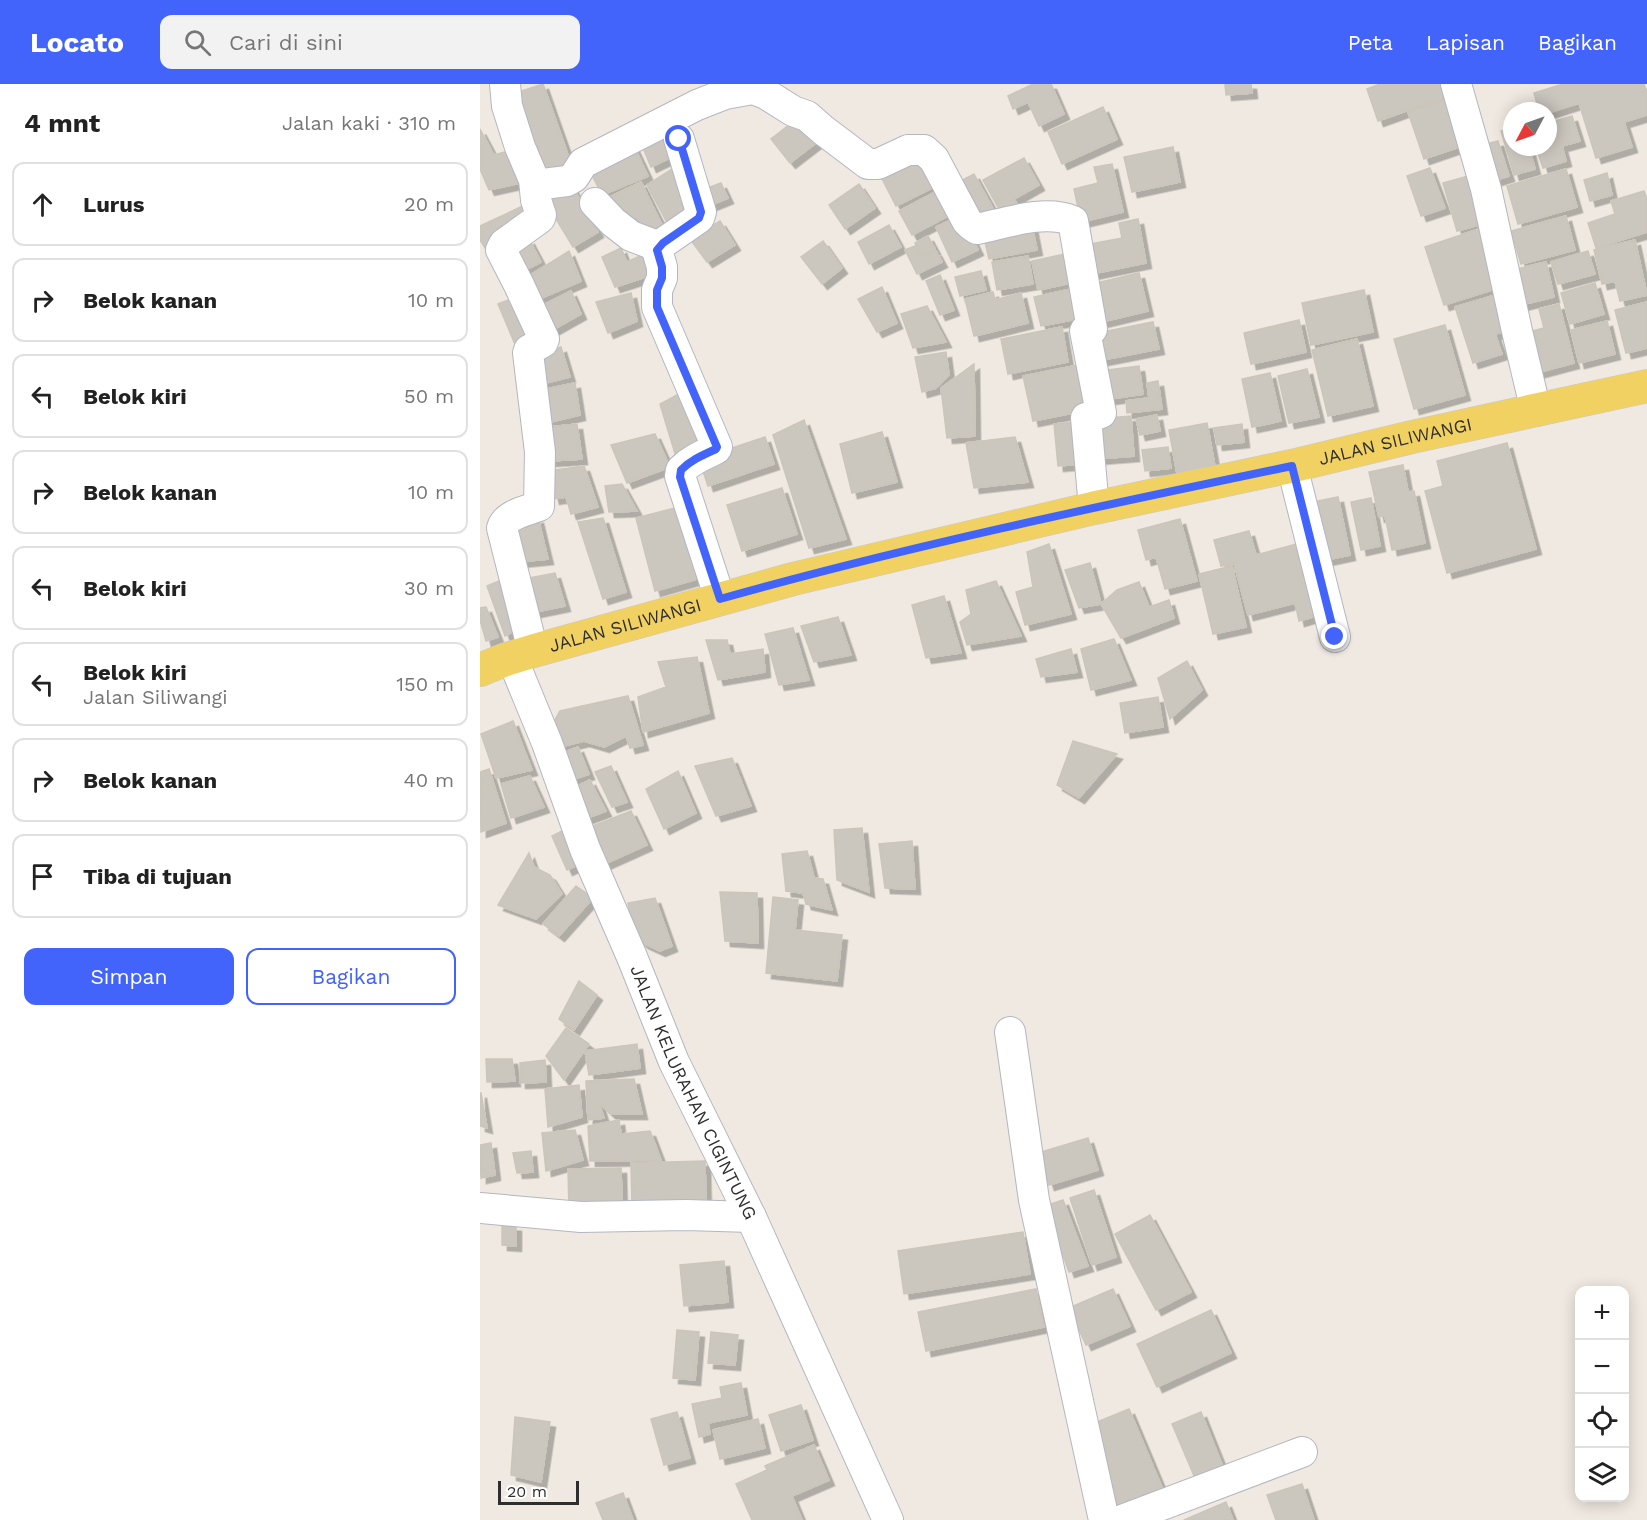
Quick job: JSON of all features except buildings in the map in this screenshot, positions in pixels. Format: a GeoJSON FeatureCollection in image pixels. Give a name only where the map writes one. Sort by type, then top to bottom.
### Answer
{"type":"FeatureCollection","features":[{"type":"Feature","properties":{"kind":"main road","name":"JALAN SILIWANGI"},"geometry":{"type":"LineString","coordinates":[[480,670],[522,655],[793,579],[1094,508],[1647,386]]}},
{"type":"Feature","properties":{"kind":"street"},"geometry":{"type":"LineString","coordinates":[[505,84],[507,106],[535,185],[567,181],[574,177],[583,162],[697,105],[725,93],[753,89],[807,116],[868,164],[878,164],[908,150],[924,150],[934,159],[967,221],[977,229],[1044,216],[1073,221],[1092,329],[1085,331],[1101,413],[1086,418],[1094,508]]}},
{"type":"Feature","properties":{"kind":"street"},"geometry":{"type":"LineString","coordinates":[[1456,84],[1486,189],[1516,331],[1536,411]]}},
{"type":"Feature","properties":{"kind":"street"},"geometry":{"type":"LineString","coordinates":[[657,250],[663,243],[699,218],[701,212],[679,139]]}},
{"type":"Feature","properties":{"kind":"street","name":"JALAN KELURAHAN CIGINTUNG"},"geometry":{"type":"LineString","coordinates":[[535,185],[536,200],[541,211],[540,218],[504,243],[501,250],[544,339],[528,353],[540,452],[539,506],[508,518],[502,528],[522,655],[547,743],[585,849],[674,1062],[751,1217],[888,1520]]}},
{"type":"Feature","properties":{"kind":"street"},"geometry":{"type":"LineString","coordinates":[[595,203],[613,222],[631,236],[652,244],[657,250],[662,267],[662,278],[657,290],[657,307],[717,447],[685,465],[680,477],[720,599]]}},
{"type":"Feature","properties":{"kind":"street"},"geometry":{"type":"LineString","coordinates":[[1292,466],[1335,637]]}},
{"type":"Feature","properties":{"kind":"street"},"geometry":{"type":"LineString","coordinates":[[1010,1032],[1034,1200],[1104,1520]]}},
{"type":"Feature","properties":{"kind":"street"},"geometry":{"type":"LineString","coordinates":[[480,1208],[581,1217],[686,1215],[751,1217]]}},
{"type":"Feature","properties":{"kind":"street"},"geometry":{"type":"LineString","coordinates":[[1122,1520],[1302,1452]]}},
{"type":"Feature","properties":{"kind":"route"},"geometry":{"type":"LineString","coordinates":[[679,139],[701,212],[699,218],[663,243],[657,250],[662,267],[662,278],[657,290],[657,307],[717,447],[685,465],[680,477],[720,599],[793,579],[1094,508],[1292,466],[1335,637]]}}]}
